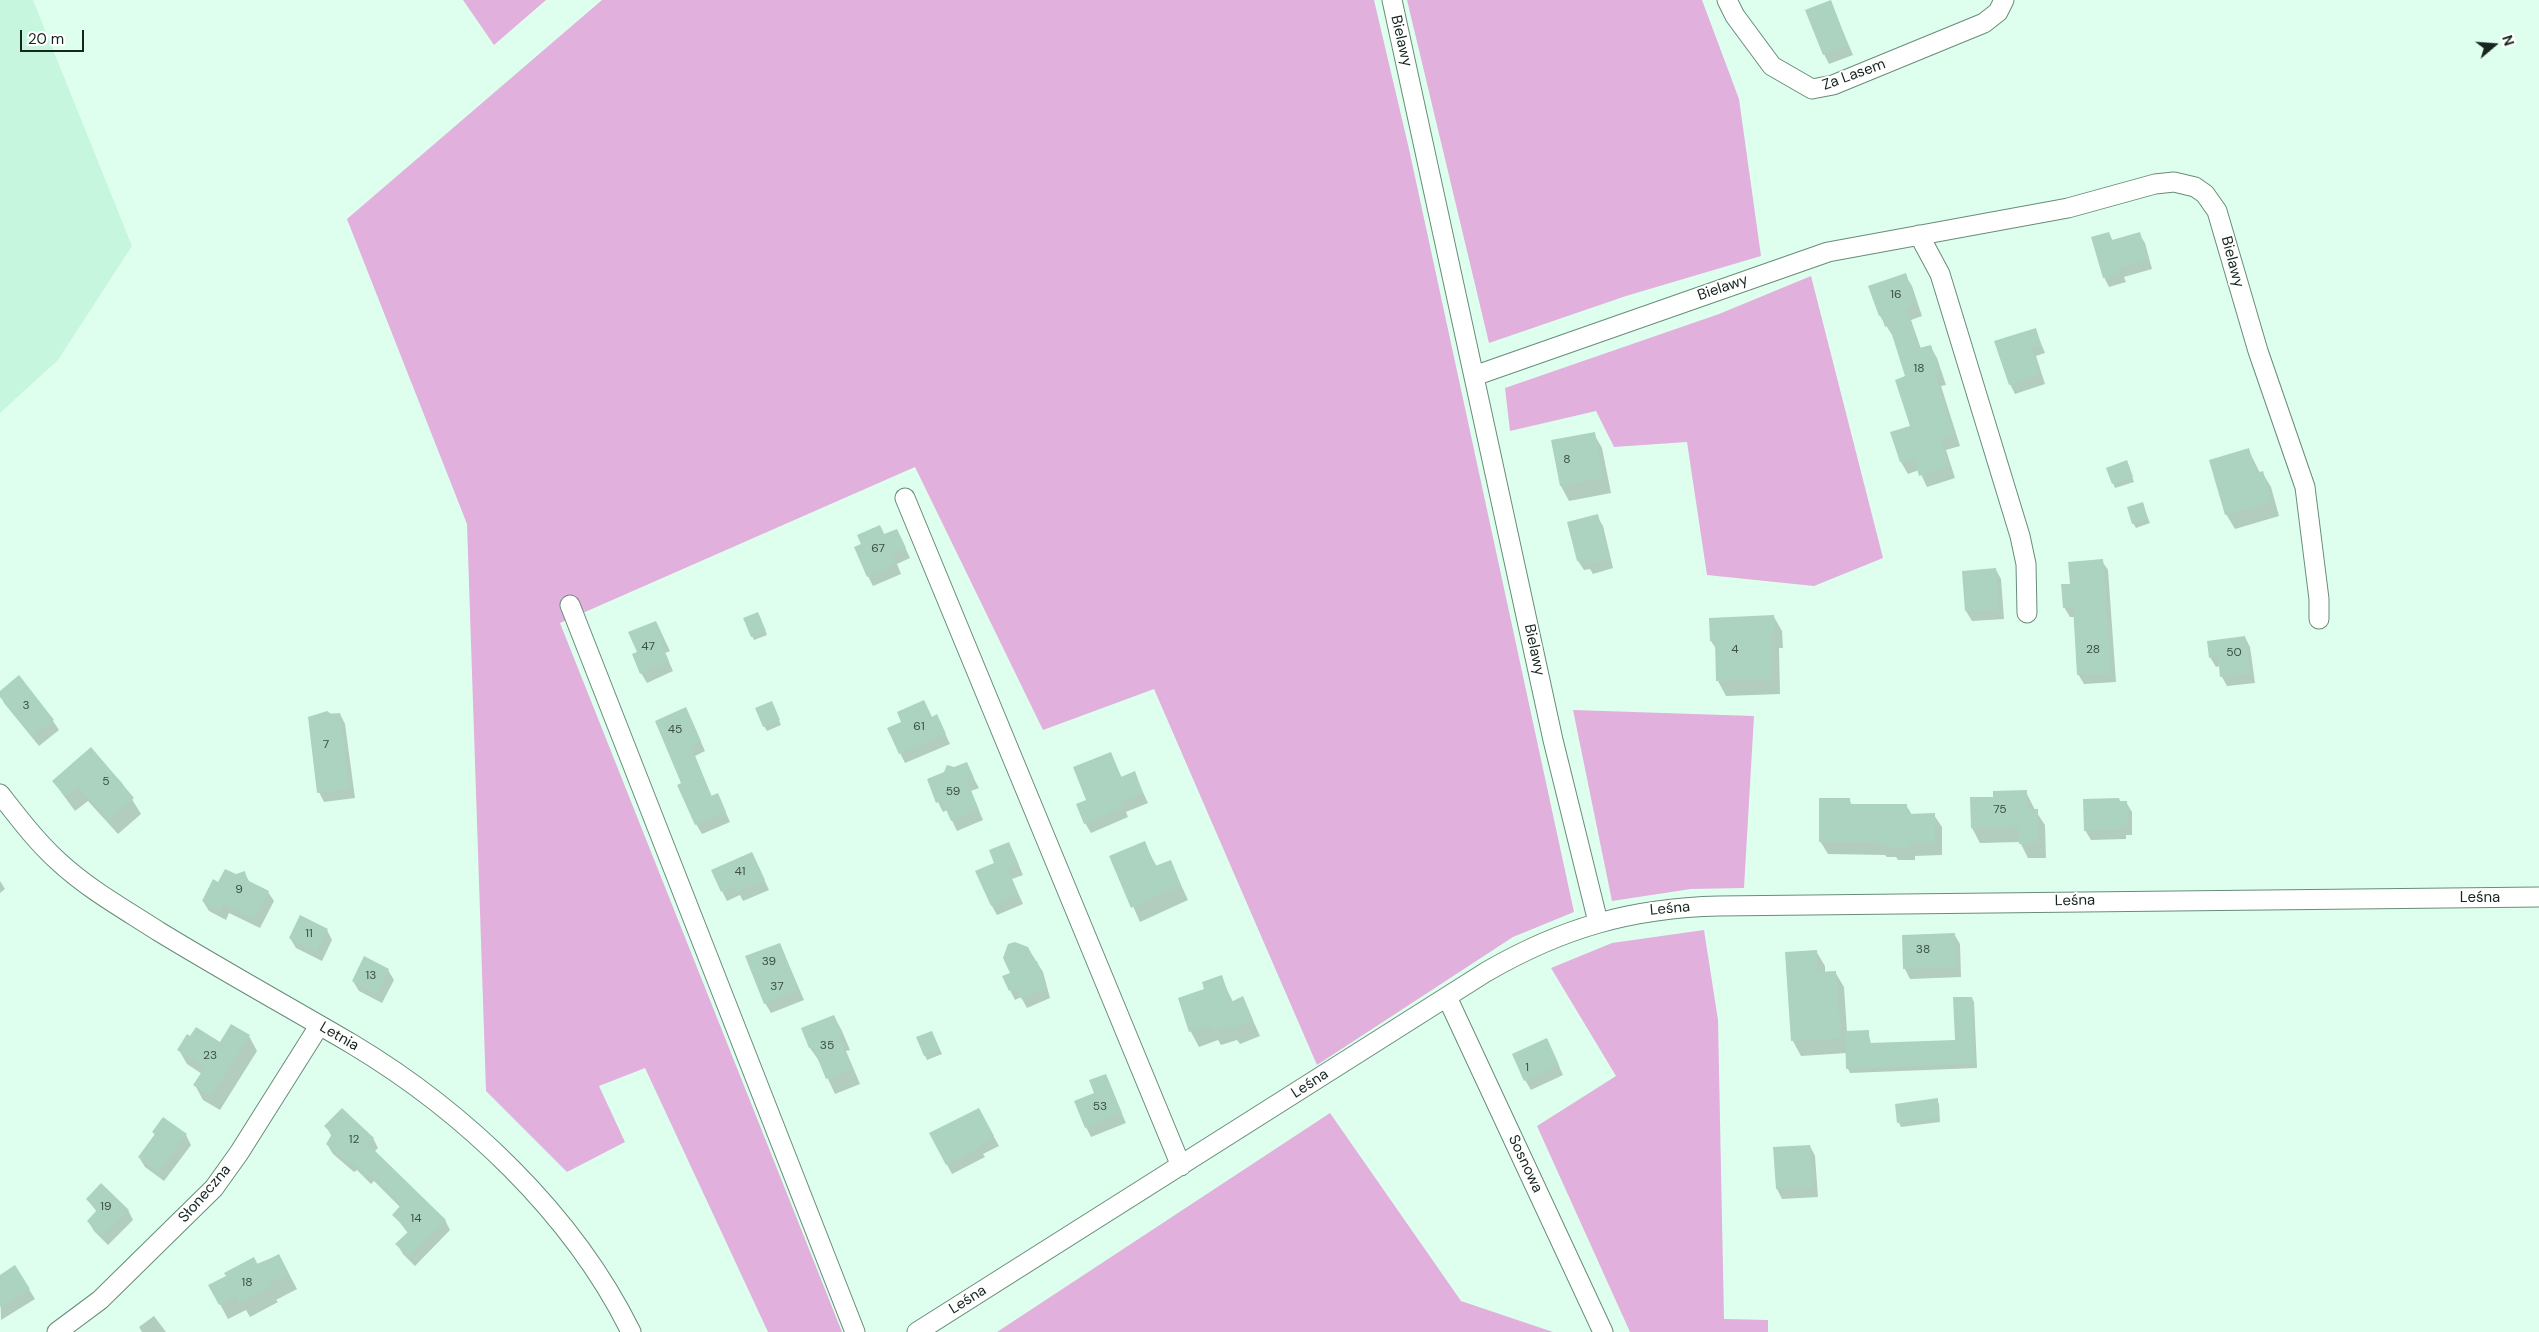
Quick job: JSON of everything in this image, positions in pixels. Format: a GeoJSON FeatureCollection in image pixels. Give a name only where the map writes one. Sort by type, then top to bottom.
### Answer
{"type":"FeatureCollection","features":[{"type":"Feature","properties":{"kind":"street","name":"Bielawy"},"geometry":{"type":"LineString","coordinates":[[1392,0],[1553,740],[1598,922]]}},
{"type":"Feature","properties":{"kind":"street","name":"Za Lasem"},"geometry":{"type":"LineString","coordinates":[[1727,0],[1745,31],[1772,66],[1812,89],[1833,86],[1984,23],[1998,12],[2004,0]]}},
{"type":"Feature","properties":{"kind":"street","name":"Bielawy"},"geometry":{"type":"LineString","coordinates":[[1474,376],[1828,252],[2068,208],[2156,184],[2187,183],[2205,194],[2217,211],[2221,221],[2255,342],[2305,487],[2319,599],[2319,619]]}},
{"type":"Feature","properties":{"kind":"street"},"geometry":{"type":"LineString","coordinates":[[1919,235],[1940,274],[2020,536],[2026,564],[2027,613]]}},
{"type":"Feature","properties":{"kind":"street"},"geometry":{"type":"LineString","coordinates":[[905,498],[1181,1166]]}},
{"type":"Feature","properties":{"kind":"street"},"geometry":{"type":"LineString","coordinates":[[570,605],[855,1332]]}},
{"type":"Feature","properties":{"kind":"street","name":"Letnia"},"geometry":{"type":"LineString","coordinates":[[0,794],[37,840],[58,861],[87,885],[221,969],[393,1071],[460,1123],[484,1144],[562,1224],[592,1265],[631,1332]]}},
{"type":"Feature","properties":{"kind":"street","name":"Leśna"},"geometry":{"type":"LineString","coordinates":[[917,1332],[1447,997],[1527,950],[1564,933],[1598,922],[1659,909],[1710,906],[2539,898]]}},
{"type":"Feature","properties":{"kind":"street","name":"Sosnowa"},"geometry":{"type":"LineString","coordinates":[[1447,997],[1603,1332]]}},
{"type":"Feature","properties":{"kind":"street","name":"Słoneczna"},"geometry":{"type":"LineString","coordinates":[[57,1332],[100,1300],[214,1188],[239,1153],[319,1026]]}},
{"type":"Feature","properties":{"kind":"shaded area"},"geometry":{"type":"Polygon","coordinates":[[[0,0],[33,0],[132,246],[58,360],[0,413],[0,0]]]}},
{"type":"Feature","properties":{"kind":"shaded area"},"geometry":{"type":"Polygon","coordinates":[[[463,0],[546,0],[494,45],[463,0]]]}},
{"type":"Feature","properties":{"kind":"shaded area"},"geometry":{"type":"Polygon","coordinates":[[[602,0],[1374,0],[1409,149],[1574,912],[1513,937],[1317,1065],[1154,689],[1043,730],[915,467],[560,623],[842,1332],[768,1332],[645,1068],[599,1086],[625,1142],[567,1172],[486,1091],[467,524],[347,219],[602,0]]]}},
{"type":"Feature","properties":{"kind":"shaded area"},"geometry":{"type":"Polygon","coordinates":[[[1407,0],[1702,0],[1739,99],[1761,256],[1626,296],[1489,343],[1407,0]]]}},
{"type":"Feature","properties":{"kind":"shaded area"},"geometry":{"type":"Polygon","coordinates":[[[1811,276],[1883,558],[1814,586],[1707,575],[1687,442],[1614,447],[1596,411],[1510,431],[1505,388],[1719,314],[1811,276]]]}},
{"type":"Feature","properties":{"kind":"shaded area"},"geometry":{"type":"Polygon","coordinates":[[[1573,710],[1754,716],[1744,888],[1691,889],[1612,901],[1573,710]]]}},
{"type":"Feature","properties":{"kind":"shaded area"},"geometry":{"type":"Polygon","coordinates":[[[1704,930],[1718,1020],[1724,1319],[1768,1320],[1768,1332],[1630,1332],[1537,1126],[1616,1076],[1551,968],[1612,943],[1704,930]]]}},
{"type":"Feature","properties":{"kind":"shaded area"},"geometry":{"type":"Polygon","coordinates":[[[1330,1113],[1461,1301],[1553,1332],[997,1332],[1330,1113]]]}},
{"type":"Feature","properties":{"kind":"building"},"geometry":{"type":"Polygon","coordinates":[[[1831,0],[1848,45],[1823,55],[1805,10],[1831,0]]]}},
{"type":"Feature","properties":{"kind":"building"},"geometry":{"type":"Polygon","coordinates":[[[2109,232],[2112,240],[2140,232],[2148,259],[2120,267],[2121,272],[2103,278],[2091,237],[2109,232]]]}},
{"type":"Feature","properties":{"kind":"building"},"geometry":{"type":"Polygon","coordinates":[[[1906,273],[1916,304],[1906,308],[1919,348],[1931,345],[1940,372],[1935,374],[1954,434],[1941,438],[1949,466],[1919,476],[1914,458],[1900,462],[1890,432],[1910,426],[1895,380],[1905,376],[1889,325],[1885,327],[1881,315],[1879,316],[1868,286],[1906,273]]]}},
{"type":"Feature","properties":{"kind":"building"},"geometry":{"type":"Polygon","coordinates":[[[2036,328],[2041,344],[2031,347],[2040,374],[2009,385],[1994,341],[2036,328]]]}},
{"type":"Feature","properties":{"kind":"building"},"geometry":{"type":"Polygon","coordinates":[[[1595,432],[1603,478],[1560,486],[1551,440],[1595,432]]]}},
{"type":"Feature","properties":{"kind":"building"},"geometry":{"type":"Polygon","coordinates":[[[2249,448],[2256,473],[2263,471],[2272,502],[2225,515],[2209,460],[2249,448]]]}},
{"type":"Feature","properties":{"kind":"building"},"geometry":{"type":"Polygon","coordinates":[[[2127,460],[2133,477],[2112,484],[2106,468],[2127,460]]]}},
{"type":"Feature","properties":{"kind":"building"},"geometry":{"type":"Polygon","coordinates":[[[2143,502],[2148,519],[2132,524],[2127,507],[2143,502]]]}},
{"type":"Feature","properties":{"kind":"building"},"geometry":{"type":"Polygon","coordinates":[[[1598,514],[1609,559],[1586,564],[1585,559],[1577,561],[1567,522],[1598,514]]]}},
{"type":"Feature","properties":{"kind":"building"},"geometry":{"type":"Polygon","coordinates":[[[880,525],[884,534],[897,529],[906,548],[893,554],[897,564],[867,577],[854,547],[861,544],[857,535],[880,525]]]}},
{"type":"Feature","properties":{"kind":"building"},"geometry":{"type":"Polygon","coordinates":[[[2103,559],[2111,673],[2077,675],[2073,607],[2063,608],[2061,584],[2070,584],[2068,562],[2103,559]]]}},
{"type":"Feature","properties":{"kind":"building"},"geometry":{"type":"Polygon","coordinates":[[[1996,568],[1999,609],[1965,611],[1962,571],[1996,568]]]}},
{"type":"Feature","properties":{"kind":"building"},"geometry":{"type":"Polygon","coordinates":[[[758,612],[766,631],[751,637],[743,618],[758,612]]]}},
{"type":"Feature","properties":{"kind":"building"},"geometry":{"type":"Polygon","coordinates":[[[1774,615],[1775,633],[1771,633],[1772,679],[1716,681],[1715,641],[1710,641],[1709,618],[1774,615]]]}},
{"type":"Feature","properties":{"kind":"building"},"geometry":{"type":"Polygon","coordinates":[[[656,621],[665,641],[661,643],[669,661],[640,674],[632,654],[637,652],[628,632],[656,621]]]}},
{"type":"Feature","properties":{"kind":"building"},"geometry":{"type":"Polygon","coordinates":[[[2245,636],[2250,673],[2220,677],[2218,656],[2209,658],[2207,641],[2245,636]]]}},
{"type":"Feature","properties":{"kind":"building"},"geometry":{"type":"Polygon","coordinates":[[[19,675],[54,720],[33,737],[0,697],[0,691],[19,675]]]}},
{"type":"Feature","properties":{"kind":"building"},"geometry":{"type":"Polygon","coordinates":[[[924,700],[932,717],[937,714],[946,734],[899,754],[887,728],[901,722],[897,712],[924,700]]]}},
{"type":"Feature","properties":{"kind":"building"},"geometry":{"type":"Polygon","coordinates":[[[772,701],[780,720],[763,727],[755,708],[772,701]]]}},
{"type":"Feature","properties":{"kind":"building"},"geometry":{"type":"Polygon","coordinates":[[[686,707],[701,741],[691,746],[711,796],[718,793],[726,812],[695,825],[677,785],[681,783],[655,721],[686,707]]]}},
{"type":"Feature","properties":{"kind":"building"},"geometry":{"type":"Polygon","coordinates":[[[327,711],[331,714],[340,713],[350,789],[317,793],[308,717],[327,711]]]}},
{"type":"Feature","properties":{"kind":"building"},"geometry":{"type":"Polygon","coordinates":[[[91,747],[134,798],[109,820],[78,787],[66,797],[52,781],[91,747]]]}},
{"type":"Feature","properties":{"kind":"building"},"geometry":{"type":"Polygon","coordinates":[[[1111,752],[1121,777],[1135,771],[1143,793],[1121,802],[1124,807],[1084,824],[1076,804],[1086,800],[1073,767],[1111,752]]]}},
{"type":"Feature","properties":{"kind":"building"},"geometry":{"type":"Polygon","coordinates":[[[967,762],[974,778],[967,781],[979,810],[951,821],[942,800],[936,803],[927,779],[944,772],[947,765],[954,767],[967,762]]]}},
{"type":"Feature","properties":{"kind":"building"},"geometry":{"type":"Polygon","coordinates":[[[2027,790],[2027,809],[2038,809],[2038,843],[2019,844],[2018,827],[1971,828],[1970,797],[1993,797],[1993,791],[2027,790]]]}},
{"type":"Feature","properties":{"kind":"building"},"geometry":{"type":"Polygon","coordinates":[[[1819,798],[1850,798],[1850,804],[1907,804],[1907,814],[1935,813],[1935,843],[1909,843],[1909,848],[1889,848],[1889,845],[1878,845],[1878,842],[1819,842],[1819,798]]]}},
{"type":"Feature","properties":{"kind":"building"},"geometry":{"type":"Polygon","coordinates":[[[2119,798],[2120,801],[2127,801],[2128,825],[2121,825],[2121,829],[2084,831],[2083,799],[2119,798]]]}},
{"type":"Feature","properties":{"kind":"building"},"geometry":{"type":"Polygon","coordinates":[[[1145,841],[1155,866],[1171,860],[1181,885],[1131,908],[1109,856],[1145,841]]]}},
{"type":"Feature","properties":{"kind":"building"},"geometry":{"type":"Polygon","coordinates":[[[1009,842],[1019,865],[1008,869],[1018,894],[991,906],[975,871],[994,863],[989,850],[1009,842]]]}},
{"type":"Feature","properties":{"kind":"building"},"geometry":{"type":"Polygon","coordinates":[[[752,852],[765,880],[736,892],[734,886],[721,892],[711,870],[752,852]]]}},
{"type":"Feature","properties":{"kind":"building"},"geometry":{"type":"Polygon","coordinates":[[[225,869],[236,874],[245,871],[247,880],[269,891],[254,919],[224,904],[220,911],[202,901],[213,879],[218,882],[225,869]]]}},
{"type":"Feature","properties":{"kind":"building"},"geometry":{"type":"Polygon","coordinates":[[[300,915],[328,929],[316,952],[289,938],[300,915]]]}},
{"type":"Feature","properties":{"kind":"building"},"geometry":{"type":"Polygon","coordinates":[[[1955,933],[1957,968],[1903,969],[1902,935],[1955,933]]]}},
{"type":"Feature","properties":{"kind":"building"},"geometry":{"type":"Polygon","coordinates":[[[1015,942],[1028,947],[1035,962],[1037,961],[1046,988],[1021,999],[1016,988],[1009,991],[1002,976],[1010,973],[1003,958],[1008,944],[1015,942]]]}},
{"type":"Feature","properties":{"kind":"building"},"geometry":{"type":"Polygon","coordinates":[[[780,943],[799,990],[764,1004],[745,956],[780,943]]]}},
{"type":"Feature","properties":{"kind":"building"},"geometry":{"type":"Polygon","coordinates":[[[1817,950],[1818,972],[1836,971],[1841,1038],[1791,1041],[1785,952],[1817,950]]]}},
{"type":"Feature","properties":{"kind":"building"},"geometry":{"type":"Polygon","coordinates":[[[364,956],[389,969],[377,994],[352,981],[364,956]]]}},
{"type":"Feature","properties":{"kind":"building"},"geometry":{"type":"Polygon","coordinates":[[[1222,975],[1231,1002],[1243,996],[1253,1020],[1230,1029],[1229,1025],[1212,1031],[1210,1025],[1189,1032],[1178,998],[1204,989],[1202,982],[1222,975]]]}},
{"type":"Feature","properties":{"kind":"building"},"geometry":{"type":"Polygon","coordinates":[[[1953,997],[1972,997],[1975,1063],[1846,1069],[1845,1031],[1869,1030],[1869,1043],[1955,1040],[1953,997]]]}},
{"type":"Feature","properties":{"kind":"building"},"geometry":{"type":"Polygon","coordinates":[[[834,1015],[842,1035],[839,1036],[852,1069],[826,1079],[813,1047],[809,1048],[801,1028],[834,1015]]]}},
{"type":"Feature","properties":{"kind":"building"},"geometry":{"type":"Polygon","coordinates":[[[231,1024],[250,1035],[211,1096],[193,1085],[205,1067],[177,1050],[187,1034],[190,1036],[196,1027],[220,1042],[231,1024]]]}},
{"type":"Feature","properties":{"kind":"building"},"geometry":{"type":"Polygon","coordinates":[[[932,1031],[940,1050],[924,1056],[916,1037],[932,1031]]]}},
{"type":"Feature","properties":{"kind":"building"},"geometry":{"type":"Polygon","coordinates":[[[1547,1038],[1559,1065],[1524,1081],[1512,1054],[1547,1038]]]}},
{"type":"Feature","properties":{"kind":"building"},"geometry":{"type":"Polygon","coordinates":[[[1106,1074],[1122,1113],[1085,1128],[1074,1101],[1094,1093],[1089,1080],[1106,1074]]]}},
{"type":"Feature","properties":{"kind":"building"},"geometry":{"type":"Polygon","coordinates":[[[1938,1098],[1938,1118],[1897,1123],[1895,1104],[1938,1098]]]}},
{"type":"Feature","properties":{"kind":"building"},"geometry":{"type":"Polygon","coordinates":[[[342,1108],[374,1138],[368,1144],[446,1220],[409,1257],[395,1244],[409,1231],[392,1215],[401,1205],[368,1172],[365,1176],[351,1161],[348,1163],[326,1144],[332,1134],[324,1126],[342,1108]]]}},
{"type":"Feature","properties":{"kind":"building"},"geometry":{"type":"Polygon","coordinates":[[[979,1108],[994,1136],[979,1144],[980,1147],[946,1165],[929,1133],[979,1108]]]}},
{"type":"Feature","properties":{"kind":"building"},"geometry":{"type":"Polygon","coordinates":[[[163,1117],[187,1134],[158,1173],[138,1157],[155,1134],[152,1132],[163,1117]]]}},
{"type":"Feature","properties":{"kind":"building"},"geometry":{"type":"Polygon","coordinates":[[[1810,1145],[1813,1187],[1776,1189],[1773,1147],[1810,1145]]]}},
{"type":"Feature","properties":{"kind":"building"},"geometry":{"type":"Polygon","coordinates":[[[101,1183],[129,1210],[102,1236],[87,1221],[97,1210],[86,1199],[101,1183]]]}},
{"type":"Feature","properties":{"kind":"building"},"geometry":{"type":"Polygon","coordinates":[[[279,1254],[289,1274],[269,1284],[271,1287],[240,1303],[236,1296],[219,1305],[208,1285],[226,1276],[224,1273],[254,1257],[258,1265],[279,1254]]]}},
{"type":"Feature","properties":{"kind":"building"},"geometry":{"type":"Polygon","coordinates":[[[15,1265],[30,1289],[0,1307],[0,1275],[15,1265]]]}}]}
